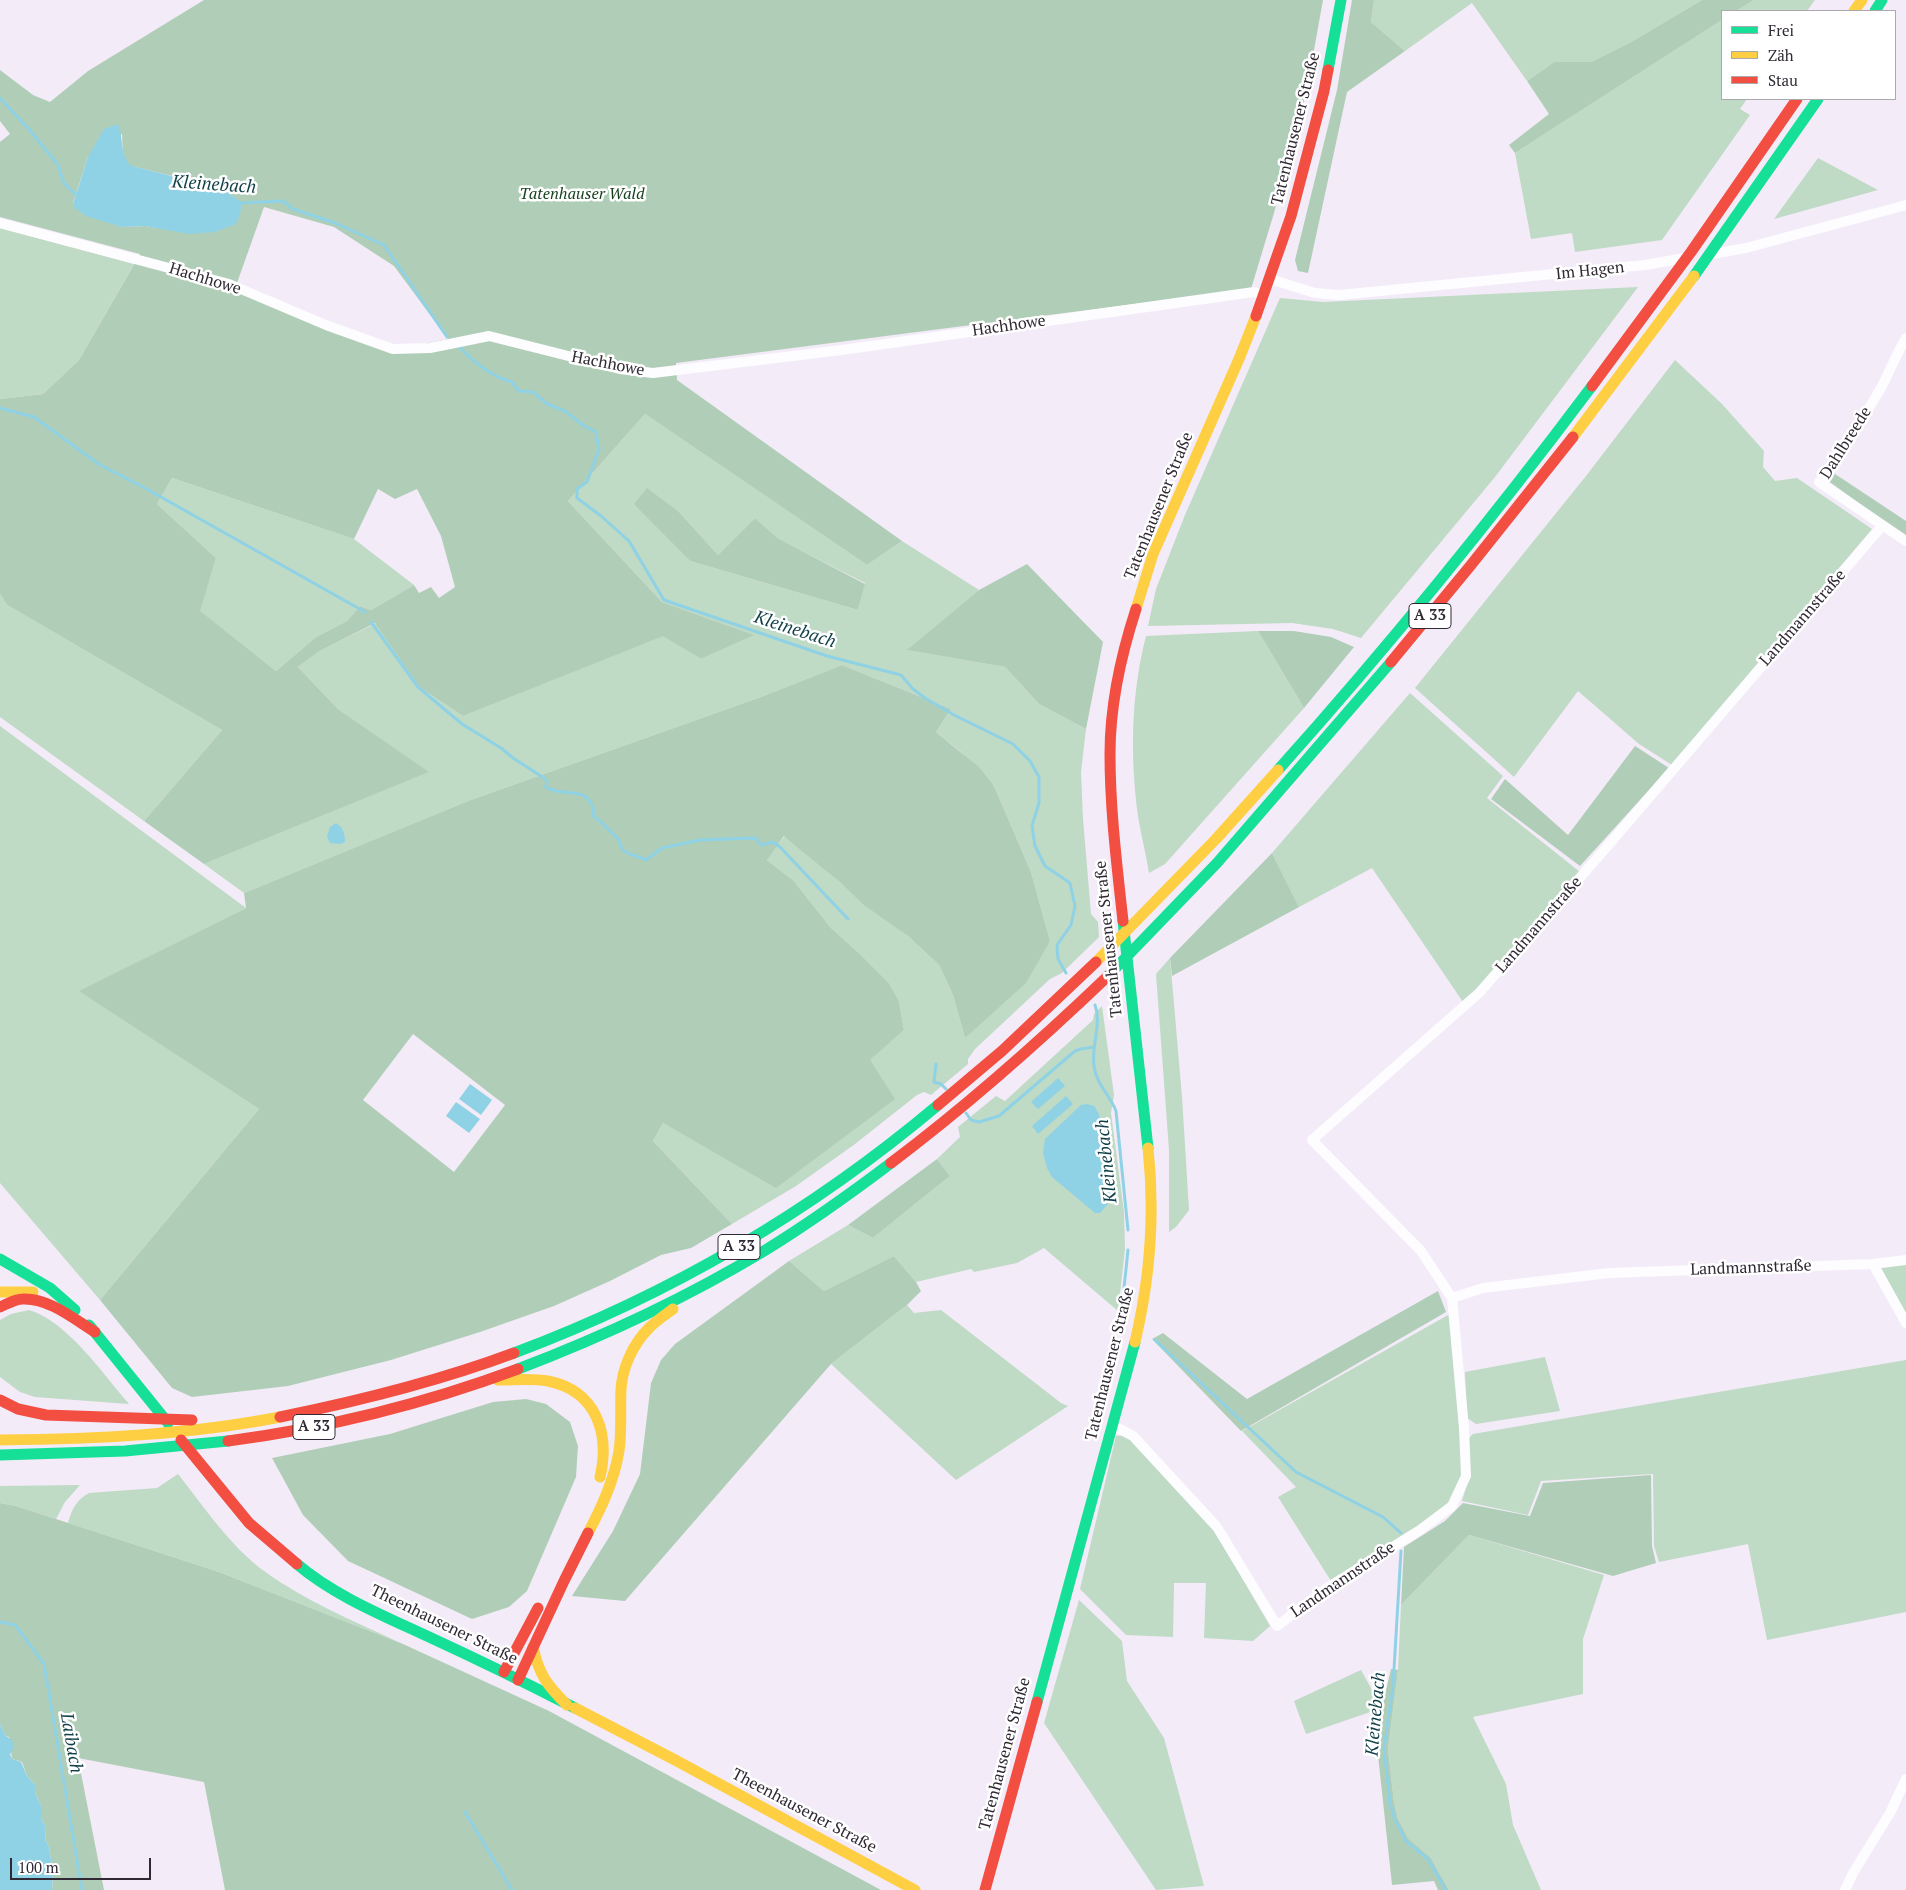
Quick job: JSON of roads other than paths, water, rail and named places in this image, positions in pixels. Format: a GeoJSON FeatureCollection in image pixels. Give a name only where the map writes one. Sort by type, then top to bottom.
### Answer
{"type":"FeatureCollection","features":[{"type":"Feature","properties":{"kind":"main road","name":"Tatenhausener Straße"},"geometry":{"type":"LineString","coordinates":[[985,1890],[1138,1329],[1146,1288],[1150,1240],[1150,1171],[1112,820],[1110,753],[1115,696],[1130,627],[1153,554],[1239,359],[1264,296],[1291,216],[1324,91],[1341,0]]}},
{"type":"Feature","properties":{"kind":"main road","name":"A 33"},"geometry":{"type":"LineString","coordinates":[[0,1440],[136,1436],[260,1421],[367,1397],[448,1375],[520,1351],[608,1314],[689,1275],[758,1236],[821,1194],[937,1107],[1040,1018],[1112,948],[1255,796],[1386,645],[1540,455],[1629,338],[1796,100]]}},
{"type":"Feature","properties":{"kind":"main road","name":"A 33"},"geometry":{"type":"LineString","coordinates":[[0,1455],[67,1455],[178,1448],[247,1439],[335,1423],[403,1406],[487,1380],[545,1358],[701,1287],[810,1222],[988,1086],[1114,969],[1196,886],[1398,654],[1554,462],[1642,346],[1777,160],[1817,100]]}},
{"type":"Feature","properties":{"kind":"main road"},"geometry":{"type":"LineString","coordinates":[[0,1259],[50,1288],[75,1310]]}},
{"type":"Feature","properties":{"kind":"main road","name":"Theenhausener Straße"},"geometry":{"type":"LineString","coordinates":[[0,1281],[22,1286],[46,1295],[75,1310],[95,1332],[249,1523],[321,1580],[374,1611],[504,1672],[703,1775],[915,1890]]}},
{"type":"Feature","properties":{"kind":"main road"},"geometry":{"type":"LineString","coordinates":[[518,1680],[605,1501],[616,1471],[619,1449],[621,1387],[625,1368],[636,1346],[649,1328],[701,1287]]}},
{"type":"Feature","properties":{"kind":"main road","name":"Theenhausener Straße"},"geometry":{"type":"LineString","coordinates":[[0,1292],[36,1292]]}},
{"type":"Feature","properties":{"kind":"main road"},"geometry":{"type":"LineString","coordinates":[[0,1307],[22,1299],[41,1302],[58,1309],[95,1332]]}},
{"type":"Feature","properties":{"kind":"main road"},"geometry":{"type":"LineString","coordinates":[[487,1380],[539,1380],[557,1383],[574,1391],[587,1403],[603,1429],[606,1443],[605,1463],[592,1498],[554,1576]]}},
{"type":"Feature","properties":{"kind":"main road"},"geometry":{"type":"LineString","coordinates":[[1,1400],[18,1409],[46,1415],[260,1421]]}},
{"type":"Feature","properties":{"kind":"main road"},"geometry":{"type":"LineString","coordinates":[[504,1672],[541,1602]]}},
{"type":"Feature","properties":{"kind":"main road"},"geometry":{"type":"LineString","coordinates":[[533,1647],[537,1669],[544,1683],[567,1705]]}},
{"type":"Feature","properties":{"kind":"street","name":"Im Hagen"},"geometry":{"type":"LineString","coordinates":[[1270,279],[1315,293],[1340,295],[1645,265],[1746,248],[1906,205]]}},
{"type":"Feature","properties":{"kind":"street","name":"Hachhowe"},"geometry":{"type":"LineString","coordinates":[[0,223],[229,284],[326,325],[393,349],[430,348],[489,336],[620,369],[653,372],[842,350],[1254,292],[1264,296]]}},
{"type":"Feature","properties":{"kind":"street","name":"Dahlbreede"},"geometry":{"type":"LineString","coordinates":[[1906,338],[1874,399],[1819,482],[1906,541]]}},
{"type":"Feature","properties":{"kind":"street","name":"Landmannstraße"},"geometry":{"type":"LineString","coordinates":[[1112,1425],[1133,1436],[1217,1527],[1277,1626],[1327,1588],[1420,1530],[1452,1506],[1466,1476],[1464,1428],[1452,1298],[1421,1251],[1312,1140],[1479,993],[1605,850],[1882,526]]}},
{"type":"Feature","properties":{"kind":"street","name":"Landmannstraße"},"geometry":{"type":"LineString","coordinates":[[1452,1298],[1483,1288],[1609,1273],[1874,1264],[1906,1260]]}},
{"type":"Feature","properties":{"kind":"street"},"geometry":{"type":"LineString","coordinates":[[1874,1264],[1906,1324]]}},
{"type":"Feature","properties":{"kind":"street"},"geometry":{"type":"LineString","coordinates":[[1845,1890],[1853,1873],[1890,1813],[1906,1779]]}},
{"type":"Feature","properties":{"kind":"water"},"geometry":{"type":"Polygon","coordinates":[[[118,124],[123,152],[132,166],[223,189],[242,203],[236,224],[215,232],[189,234],[145,226],[122,227],[86,216],[75,208],[73,204],[88,157],[104,129],[118,124]]]}},
{"type":"Feature","properties":{"kind":"water"},"geometry":{"type":"Polygon","coordinates":[[[336,823],[342,829],[345,836],[345,842],[340,844],[330,843],[327,837],[330,827],[336,823]]]}},
{"type":"Feature","properties":{"kind":"water"},"geometry":{"type":"Polygon","coordinates":[[[1058,1078],[1065,1086],[1038,1109],[1031,1102],[1058,1078]]]}},
{"type":"Feature","properties":{"kind":"water"},"geometry":{"type":"Polygon","coordinates":[[[470,1084],[492,1100],[481,1115],[459,1099],[470,1084]]]}},
{"type":"Feature","properties":{"kind":"water"},"geometry":{"type":"Polygon","coordinates":[[[1066,1096],[1073,1104],[1038,1134],[1032,1126],[1066,1096]]]}},
{"type":"Feature","properties":{"kind":"water"},"geometry":{"type":"Polygon","coordinates":[[[456,1102],[480,1119],[469,1133],[446,1116],[456,1102]]]}},
{"type":"Feature","properties":{"kind":"water"},"geometry":{"type":"Polygon","coordinates":[[[1081,1105],[1094,1106],[1099,1114],[1114,1191],[1113,1198],[1100,1213],[1095,1213],[1052,1177],[1047,1168],[1043,1153],[1045,1139],[1081,1105]]]}},
{"type":"Feature","properties":{"kind":"water"},"geometry":{"type":"Polygon","coordinates":[[[0,1724],[6,1736],[12,1740],[13,1748],[10,1754],[12,1759],[21,1762],[27,1776],[35,1785],[35,1793],[41,1806],[41,1819],[46,1827],[45,1839],[49,1847],[53,1872],[52,1890],[0,1890],[0,1724]]]}},
{"type":"Feature","properties":{"kind":"waterway","name":"Kleinebach"},"geometry":{"type":"LineString","coordinates":[[0,98],[58,165],[64,183],[75,194],[79,194]]}},
{"type":"Feature","properties":{"kind":"waterway","name":"Kleinebach"},"geometry":{"type":"LineString","coordinates":[[239,203],[283,201],[293,209],[335,223],[384,245],[447,337]]}},
{"type":"Feature","properties":{"kind":"waterway","name":"Kleinebach"},"geometry":{"type":"LineString","coordinates":[[458,346],[483,368],[512,382],[519,391],[533,392],[547,404],[565,411],[584,426],[596,432],[599,449],[587,482],[577,489],[577,498],[629,541],[664,600],[827,656],[901,675],[913,689],[925,698],[954,715],[1013,744],[1030,761],[1039,777],[1039,803],[1032,826],[1035,846],[1045,866],[1070,883],[1075,906],[1071,925],[1057,945],[1058,959],[1066,973]]}},
{"type":"Feature","properties":{"kind":"waterway"},"geometry":{"type":"LineString","coordinates":[[0,408],[34,417],[100,465],[145,488],[365,612]]}},
{"type":"Feature","properties":{"kind":"waterway"},"geometry":{"type":"LineString","coordinates":[[371,622],[418,687],[462,724],[544,778],[547,781],[546,787],[552,790],[577,794],[588,799],[593,806],[594,817],[618,839],[625,852],[646,860],[662,848],[700,840],[756,838],[761,845],[773,842],[780,847],[848,919]]}},
{"type":"Feature","properties":{"kind":"waterway","name":"Kleinebach"},"geometry":{"type":"LineString","coordinates":[[1095,1005],[1097,1027],[1093,1058],[1094,1066],[1097,1078],[1116,1111],[1128,1230]]}},
{"type":"Feature","properties":{"kind":"waterway"},"geometry":{"type":"LineString","coordinates":[[966,1113],[971,1120],[979,1122],[999,1116],[1075,1051],[1094,1047]]}},
{"type":"Feature","properties":{"kind":"waterway"},"geometry":{"type":"LineString","coordinates":[[936,1064],[934,1082],[941,1084],[946,1089]]}},
{"type":"Feature","properties":{"kind":"waterway","name":"Kleinebach"},"geometry":{"type":"LineString","coordinates":[[1122,1307],[1128,1250]]}},
{"type":"Feature","properties":{"kind":"waterway","name":"Kleinebach"},"geometry":{"type":"LineString","coordinates":[[1155,1340],[1296,1472],[1383,1517],[1401,1533]]}},
{"type":"Feature","properties":{"kind":"waterway","name":"Kleinebach"},"geometry":{"type":"LineString","coordinates":[[1401,1551],[1393,1686],[1384,1749],[1390,1803],[1395,1820],[1406,1841],[1428,1859],[1446,1890]]}},
{"type":"Feature","properties":{"kind":"waterway","name":"Laibach"},"geometry":{"type":"LineString","coordinates":[[0,1622],[15,1625],[44,1664],[82,1890]]}},
{"type":"Feature","properties":{"kind":"waterway"},"geometry":{"type":"LineString","coordinates":[[465,1812],[512,1890]]}},
{"type":"Feature","properties":{"kind":"park label","name":"Tatenhauser Wald"},"geometry":{"type":"Point","coordinates":[582,194]}}]}
